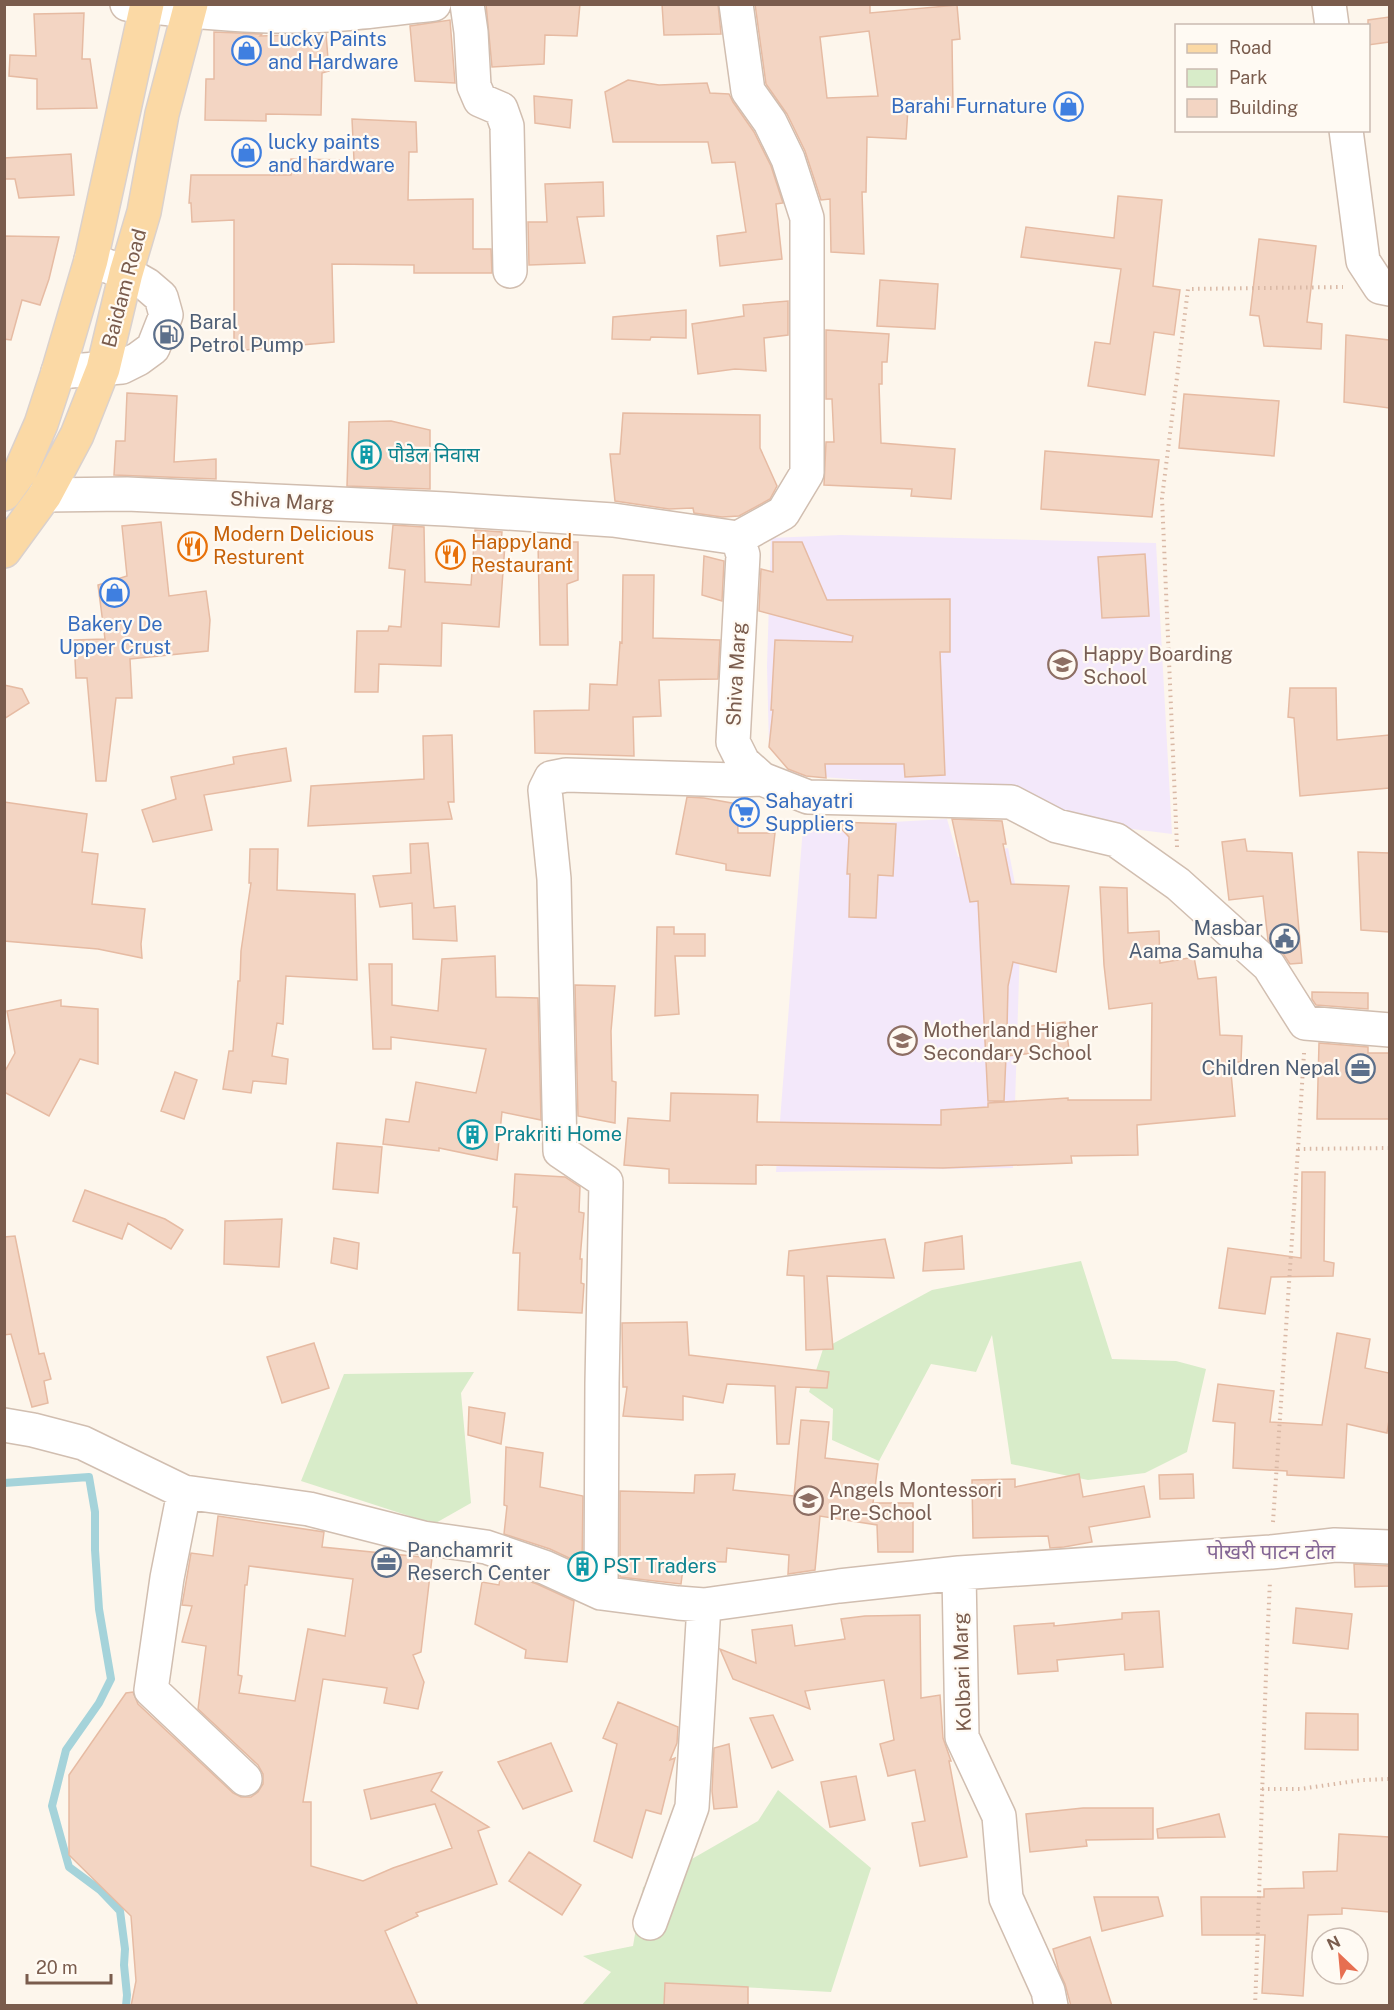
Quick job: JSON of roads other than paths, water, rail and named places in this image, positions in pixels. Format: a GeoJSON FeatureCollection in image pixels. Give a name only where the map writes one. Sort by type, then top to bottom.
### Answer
{"type":"FeatureCollection","features":[{"type":"Feature","properties":{"kind":"main road","name":"Baidam Road"},"geometry":{"type":"LineString","coordinates":[[4,494],[20,472],[42,424],[91,260],[140,5]]}},
{"type":"Feature","properties":{"kind":"main road","name":"Baidam Road"},"geometry":{"type":"LineString","coordinates":[[4,551],[45,495],[77,435],[103,369],[126,273],[144,212],[162,114],[189,7]]}},
{"type":"Feature","properties":{"kind":"street"},"geometry":{"type":"LineString","coordinates":[[140,5],[189,7],[222,14],[284,16],[349,15],[434,4]]}},
{"type":"Feature","properties":{"kind":"street"},"geometry":{"type":"LineString","coordinates":[[467,4],[474,86],[480,100],[501,109],[507,126],[510,271]]}},
{"type":"Feature","properties":{"kind":"street"},"geometry":{"type":"LineString","coordinates":[[736,4],[748,91],[770,122],[788,159],[807,218],[807,473],[783,513],[738,538]]}},
{"type":"Feature","properties":{"kind":"street"},"geometry":{"type":"LineString","coordinates":[[1329,4],[1332,24]]}},
{"type":"Feature","properties":{"kind":"street"},"geometry":{"type":"LineString","coordinates":[[1346,132],[1363,261],[1385,288]]}},
{"type":"Feature","properties":{"kind":"street"},"geometry":{"type":"LineString","coordinates":[[58,372],[122,366],[138,359],[153,348],[166,315],[161,297],[147,285],[126,273],[91,260]]}},
{"type":"Feature","properties":{"kind":"street","name":"Shiva Marg"},"geometry":{"type":"LineString","coordinates":[[45,495],[127,494],[458,509],[613,520],[738,538],[743,555],[733,742],[743,762],[762,779],[808,797],[1011,802],[1057,826],[1116,840],[1178,884],[1269,966],[1305,1023],[1389,1030]]}},
{"type":"Feature","properties":{"kind":"street"},"geometry":{"type":"LineString","coordinates":[[602,1593],[602,1383],[606,1182],[560,1151],[554,879],[545,790],[551,778],[566,775],[762,779]]}},
{"type":"Feature","properties":{"kind":"street"},"geometry":{"type":"LineString","coordinates":[[4,1425],[83,1443],[184,1492],[309,1509],[423,1538],[486,1547],[544,1567],[602,1593],[704,1605],[839,1586],[959,1573],[1271,1552],[1335,1545],[1389,1547]]}},
{"type":"Feature","properties":{"kind":"street"},"geometry":{"type":"LineString","coordinates":[[184,1492],[167,1578],[151,1690],[245,1779]]}},
{"type":"Feature","properties":{"kind":"street","name":"Kolbari Marg"},"geometry":{"type":"LineString","coordinates":[[959,1573],[962,1737],[999,1816],[1006,1898],[1048,1991],[1051,2006]]}},
{"type":"Feature","properties":{"kind":"street"},"geometry":{"type":"LineString","coordinates":[[650,1923],[692,1807],[704,1605]]}},
{"type":"Feature","properties":{"kind":"waterway"},"geometry":{"type":"LineString","coordinates":[[4,1483],[89,1477],[95,1512],[99,1609],[111,1679],[99,1703],[66,1750],[52,1806],[69,1867],[100,1890],[120,1911],[125,1949],[126,2006]]}},
{"type":"Feature","properties":{"kind":"place","name":"Lucky Paints and Hardware"},"geometry":{"type":"Point","coordinates":[247,50]}},
{"type":"Feature","properties":{"kind":"place","name":"Barahi Furnature"},"geometry":{"type":"Point","coordinates":[1068,106]}},
{"type":"Feature","properties":{"kind":"place","name":"lucky paints and hardware"},"geometry":{"type":"Point","coordinates":[247,153]}},
{"type":"Feature","properties":{"kind":"place","name":"Baral Petrol Pump"},"geometry":{"type":"Point","coordinates":[168,334]}},
{"type":"Feature","properties":{"kind":"place","name":"पौडेल निवास"},"geometry":{"type":"Point","coordinates":[367,455]}},
{"type":"Feature","properties":{"kind":"place","name":"Modern Delicious Resturent"},"geometry":{"type":"Point","coordinates":[192,546]}},
{"type":"Feature","properties":{"kind":"place","name":"Happyland Restaurant"},"geometry":{"type":"Point","coordinates":[450,554]}},
{"type":"Feature","properties":{"kind":"place","name":"Bakery De Upper Crust"},"geometry":{"type":"Point","coordinates":[115,593]}},
{"type":"Feature","properties":{"kind":"place","name":"Happy Boarding School"},"geometry":{"type":"Point","coordinates":[1062,665]}},
{"type":"Feature","properties":{"kind":"place","name":"Sahayatri Suppliers"},"geometry":{"type":"Point","coordinates":[744,812]}},
{"type":"Feature","properties":{"kind":"place","name":"Masbar Aama Samuha"},"geometry":{"type":"Point","coordinates":[1284,939]}},
{"type":"Feature","properties":{"kind":"place","name":"Motherland Higher Secondary School"},"geometry":{"type":"Point","coordinates":[902,1041]}},
{"type":"Feature","properties":{"kind":"place","name":"Children Nepal"},"geometry":{"type":"Point","coordinates":[1361,1068]}},
{"type":"Feature","properties":{"kind":"place","name":"Prakriti Home"},"geometry":{"type":"Point","coordinates":[473,1134]}},
{"type":"Feature","properties":{"kind":"place","name":"Angels Montessori Pre-School"},"geometry":{"type":"Point","coordinates":[808,1501]}},
{"type":"Feature","properties":{"kind":"place","name":"Panchamrit Reserch Center"},"geometry":{"type":"Point","coordinates":[386,1562]}},
{"type":"Feature","properties":{"kind":"place","name":"PST Traders"},"geometry":{"type":"Point","coordinates":[582,1566]}},
{"type":"Feature","properties":{"kind":"district","name":"पोखरी पाटन टोल"},"geometry":{"type":"Point","coordinates":[1271,1552]}}]}
